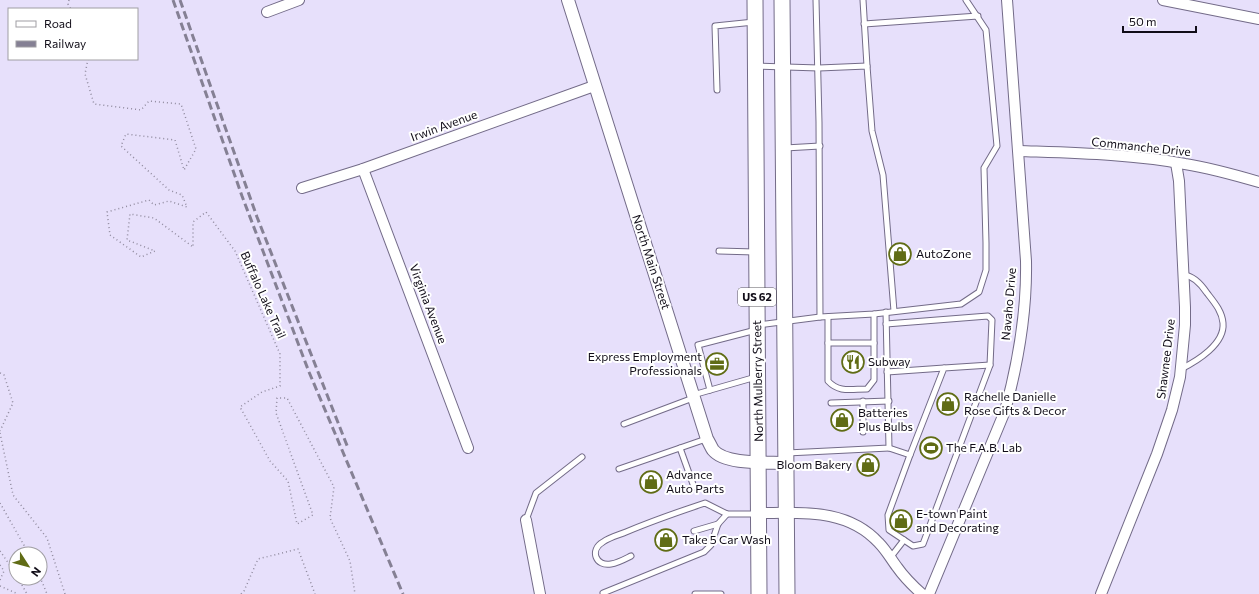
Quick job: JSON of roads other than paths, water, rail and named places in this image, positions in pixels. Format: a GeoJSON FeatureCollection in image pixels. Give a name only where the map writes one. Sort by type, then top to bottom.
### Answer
{"type":"FeatureCollection","features":[{"type":"Feature","properties":{"kind":"main road","name":"North Mulberry Street"},"geometry":{"type":"LineString","coordinates":[[755,0],[759,594]]}},
{"type":"Feature","properties":{"kind":"main road","name":"US 62"},"geometry":{"type":"LineString","coordinates":[[782,0],[787,594]]}},
{"type":"Feature","properties":{"kind":"street"},"geometry":{"type":"LineString","coordinates":[[267,12],[299,0]]}},
{"type":"Feature","properties":{"kind":"street","name":"North Main Street"},"geometry":{"type":"LineString","coordinates":[[568,0],[707,439],[714,451],[721,456],[734,460],[759,462],[786,458]]}},
{"type":"Feature","properties":{"kind":"street","name":"Navaho Drive"},"geometry":{"type":"LineString","coordinates":[[929,594],[1005,412],[1012,387],[1023,318],[1026,277],[1019,151],[1007,0]]}},
{"type":"Feature","properties":{"kind":"street"},"geometry":{"type":"LineString","coordinates":[[1163,0],[1259,19]]}},
{"type":"Feature","properties":{"kind":"street","name":"Irwin Avenue"},"geometry":{"type":"LineString","coordinates":[[302,188],[364,169],[594,86]]}},
{"type":"Feature","properties":{"kind":"street","name":"Commanche Drive"},"geometry":{"type":"LineString","coordinates":[[1019,151],[1092,154],[1176,163],[1259,182]]}},
{"type":"Feature","properties":{"kind":"street","name":"Shawnee Drive"},"geometry":{"type":"LineString","coordinates":[[1101,594],[1160,447],[1172,410],[1180,370],[1185,325],[1179,181],[1176,163]]}},
{"type":"Feature","properties":{"kind":"street","name":"Virginia Avenue"},"geometry":{"type":"LineString","coordinates":[[364,169],[468,448]]}},
{"type":"Feature","properties":{"kind":"street"},"geometry":{"type":"LineString","coordinates":[[759,514],[819,514],[850,522],[868,533],[879,543],[904,576],[922,594]]}},
{"type":"Feature","properties":{"kind":"street"},"geometry":{"type":"LineString","coordinates":[[526,520],[540,594]]}},
{"type":"Feature","properties":{"kind":"lane"},"geometry":{"type":"LineString","coordinates":[[816,0],[820,146],[820,317]]}},
{"type":"Feature","properties":{"kind":"lane"},"geometry":{"type":"LineString","coordinates":[[863,0],[872,131],[883,175],[894,311]]}},
{"type":"Feature","properties":{"kind":"lane"},"geometry":{"type":"LineString","coordinates":[[710,390],[698,345],[757,327],[785,322],[820,317],[874,314],[961,304],[979,292],[986,270],[984,168],[997,146],[986,30],[966,0]]}},
{"type":"Feature","properties":{"kind":"lane"},"geometry":{"type":"LineString","coordinates":[[864,24],[978,16]]}},
{"type":"Feature","properties":{"kind":"lane"},"geometry":{"type":"LineString","coordinates":[[717,90],[715,26],[755,22]]}},
{"type":"Feature","properties":{"kind":"lane"},"geometry":{"type":"LineString","coordinates":[[755,66],[782,68],[867,66]]}},
{"type":"Feature","properties":{"kind":"lane"},"geometry":{"type":"LineString","coordinates":[[783,148],[820,146]]}},
{"type":"Feature","properties":{"kind":"lane"},"geometry":{"type":"LineString","coordinates":[[718,251],[756,252]]}},
{"type":"Feature","properties":{"kind":"lane"},"geometry":{"type":"LineString","coordinates":[[1180,370],[1197,360],[1212,348],[1222,329],[1223,322],[1217,306],[1194,278],[1190,275],[1184,275]]}},
{"type":"Feature","properties":{"kind":"lane"},"geometry":{"type":"LineString","coordinates":[[886,312],[890,448]]}},
{"type":"Feature","properties":{"kind":"lane"},"geometry":{"type":"LineString","coordinates":[[828,317],[828,380],[832,386],[839,389],[867,389],[874,380],[874,314]]}},
{"type":"Feature","properties":{"kind":"lane"},"geometry":{"type":"LineString","coordinates":[[886,324],[988,316],[992,320],[990,366],[923,544],[913,546],[889,530],[888,516],[944,368]]}},
{"type":"Feature","properties":{"kind":"lane"},"geometry":{"type":"LineString","coordinates":[[828,343],[874,343]]}},
{"type":"Feature","properties":{"kind":"lane"},"geometry":{"type":"LineString","coordinates":[[887,372],[990,366]]}},
{"type":"Feature","properties":{"kind":"lane"},"geometry":{"type":"LineString","coordinates":[[624,424],[710,390],[758,376]]}},
{"type":"Feature","properties":{"kind":"lane"},"geometry":{"type":"LineString","coordinates":[[863,401],[863,432]]}},
{"type":"Feature","properties":{"kind":"lane"},"geometry":{"type":"LineString","coordinates":[[831,403],[888,401]]}},
{"type":"Feature","properties":{"kind":"lane"},"geometry":{"type":"LineString","coordinates":[[620,469],[707,439]]}},
{"type":"Feature","properties":{"kind":"lane"},"geometry":{"type":"LineString","coordinates":[[680,448],[694,487]]}},
{"type":"Feature","properties":{"kind":"lane"},"geometry":{"type":"LineString","coordinates":[[786,458],[890,448],[910,455]]}},
{"type":"Feature","properties":{"kind":"lane"},"geometry":{"type":"LineString","coordinates":[[526,520],[536,493],[582,457]]}},
{"type":"Feature","properties":{"kind":"lane"},"geometry":{"type":"LineString","coordinates":[[631,556],[610,564],[602,563],[597,559],[595,552],[597,546],[604,541],[642,525],[705,503],[727,514],[759,514]]}},
{"type":"Feature","properties":{"kind":"lane"},"geometry":{"type":"LineString","coordinates":[[603,593],[704,552],[711,545],[718,524],[727,514]]}},
{"type":"Feature","properties":{"kind":"lane"},"geometry":{"type":"LineString","coordinates":[[694,531],[718,524]]}},
{"type":"Feature","properties":{"kind":"lane"},"geometry":{"type":"LineString","coordinates":[[890,558],[904,540]]}},
{"type":"Feature","properties":{"kind":"lane"},"geometry":{"type":"LineString","coordinates":[[695,594],[721,594]]}},
{"type":"Feature","properties":{"kind":"railway"},"geometry":{"type":"LineString","coordinates":[[173,0],[242,196],[309,372],[403,594]]}},
{"type":"Feature","properties":{"kind":"railway"},"geometry":{"type":"LineString","coordinates":[[180,0],[257,217],[348,448]]}},
{"type":"Feature","properties":{"kind":"place","name":"AutoZone"},"geometry":{"type":"Point","coordinates":[900,254]}},
{"type":"Feature","properties":{"kind":"place","name":"Subway"},"geometry":{"type":"Point","coordinates":[853,362]}},
{"type":"Feature","properties":{"kind":"place","name":"Express Employment Professionals"},"geometry":{"type":"Point","coordinates":[717,364]}},
{"type":"Feature","properties":{"kind":"place","name":"Rachelle Danielle Rose Gifts & Decor"},"geometry":{"type":"Point","coordinates":[948,404]}},
{"type":"Feature","properties":{"kind":"place","name":"Batteries Plus Bulbs"},"geometry":{"type":"Point","coordinates":[842,420]}},
{"type":"Feature","properties":{"kind":"place","name":"The F.A.B. Lab"},"geometry":{"type":"Point","coordinates":[931,448]}},
{"type":"Feature","properties":{"kind":"place","name":"Bloom Bakery"},"geometry":{"type":"Point","coordinates":[868,465]}},
{"type":"Feature","properties":{"kind":"place","name":"Advance Auto Parts"},"geometry":{"type":"Point","coordinates":[651,482]}},
{"type":"Feature","properties":{"kind":"place","name":"E-town Paint and Decorating"},"geometry":{"type":"Point","coordinates":[901,521]}},
{"type":"Feature","properties":{"kind":"place","name":"Take 5 Car Wash"},"geometry":{"type":"Point","coordinates":[666,540]}}]}
